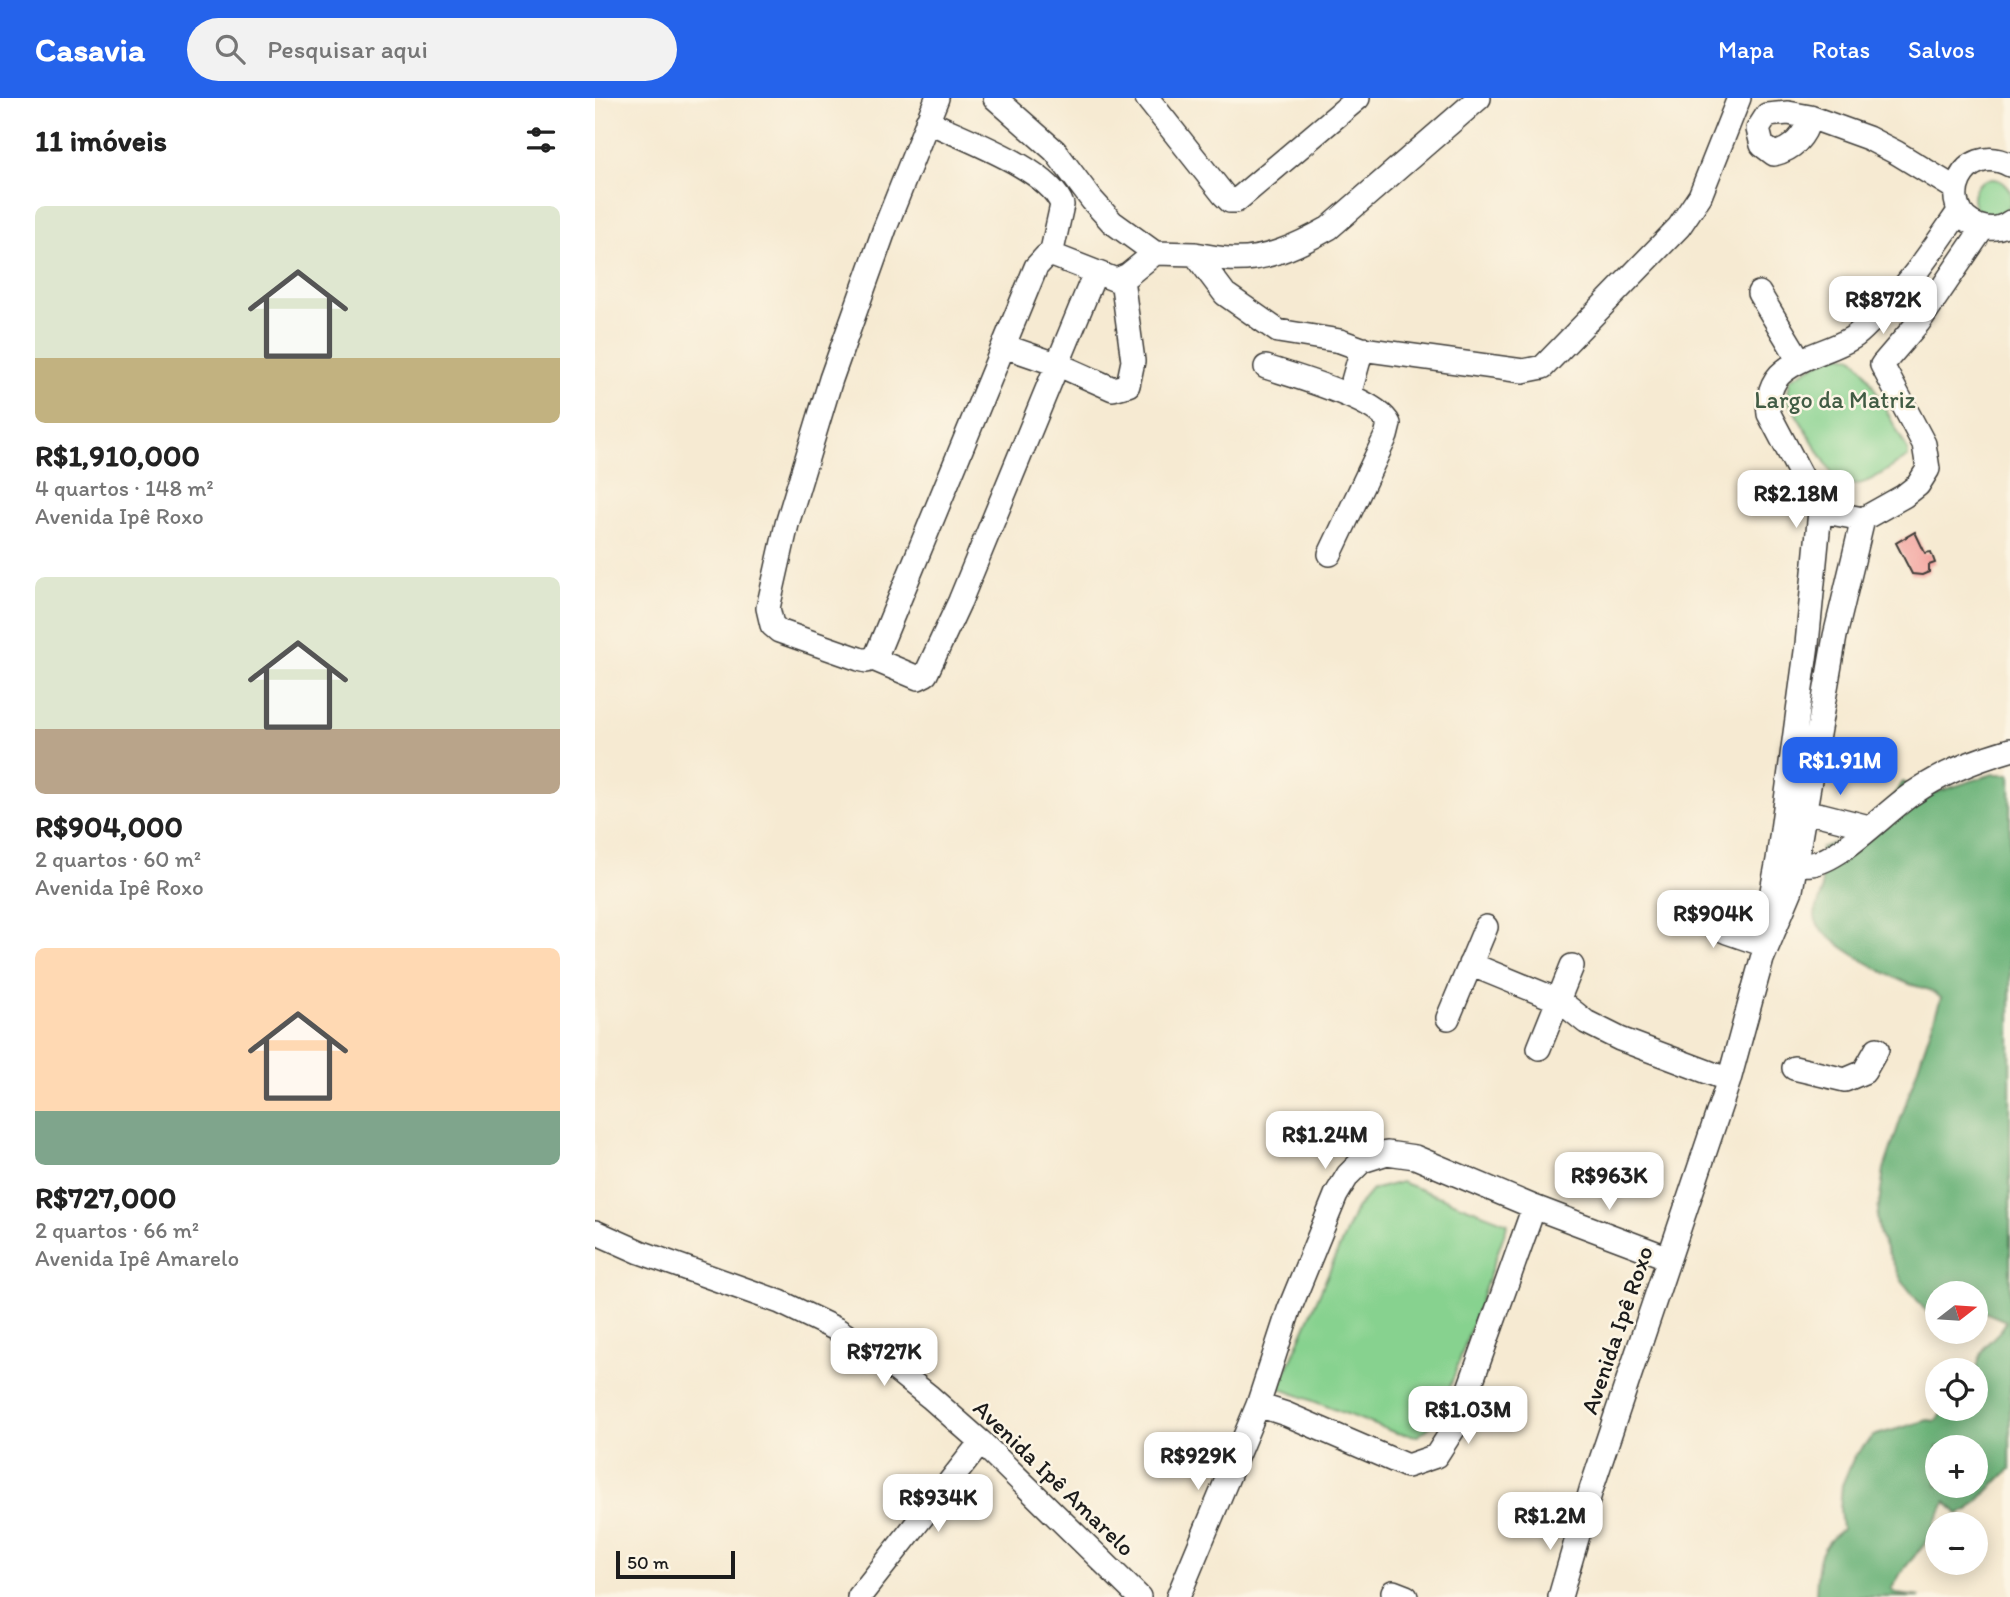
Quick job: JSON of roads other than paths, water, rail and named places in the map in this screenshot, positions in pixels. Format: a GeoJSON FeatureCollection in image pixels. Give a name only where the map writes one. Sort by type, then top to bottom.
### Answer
{"type":"FeatureCollection","features":[{"type":"Feature","properties":{"kind":"street"},"geometry":{"type":"LineString","coordinates":[[937,98],[885,228],[831,379],[787,524],[768,608],[772,625],[783,633],[859,659],[873,659],[918,678],[926,674],[960,601],[1095,273]]}},
{"type":"Feature","properties":{"kind":"street"},"geometry":{"type":"LineString","coordinates":[[995,98],[1055,151],[1092,201],[1112,222],[1155,253],[1195,254],[1231,260],[1282,251],[1329,228],[1479,98]]}},
{"type":"Feature","properties":{"kind":"street"},"geometry":{"type":"LineString","coordinates":[[1147,98],[1223,194],[1230,201],[1236,201],[1358,98]]}},
{"type":"Feature","properties":{"kind":"street"},"geometry":{"type":"LineString","coordinates":[[1195,254],[1225,294],[1277,331],[1340,341],[1362,349],[1523,371],[1543,367],[1679,227],[1700,196],[1739,98]]}},
{"type":"Feature","properties":{"kind":"street"},"geometry":{"type":"LineString","coordinates":[[1810,117],[1887,148],[1958,199]]}},
{"type":"Feature","properties":{"kind":"street"},"geometry":{"type":"LineString","coordinates":[[927,121],[1036,173],[1060,198],[1062,205],[1051,255]]}},
{"type":"Feature","properties":{"kind":"street"},"geometry":{"type":"LineString","coordinates":[[2007,158],[1981,160],[1972,164],[1959,179],[1958,199],[1966,218],[1983,228],[1994,229],[2010,222]]}},
{"type":"Feature","properties":{"kind":"street"},"geometry":{"type":"LineString","coordinates":[[1853,337],[1882,365],[1924,444],[1928,469],[1918,485],[1904,496],[1863,519],[1820,511],[1769,414],[1767,403],[1770,391],[1783,372],[1800,361],[1853,337],[1886,308],[1912,279],[1958,199]]}},
{"type":"Feature","properties":{"kind":"street"},"geometry":{"type":"LineString","coordinates":[[1882,365],[1919,322],[1983,228]]}},
{"type":"Feature","properties":{"kind":"street"},"geometry":{"type":"LineString","coordinates":[[873,659],[897,608],[1036,267],[1041,260],[1051,255],[1110,280],[1122,279],[1155,253]]}},
{"type":"Feature","properties":{"kind":"street"},"geometry":{"type":"LineString","coordinates":[[1004,346],[1059,365],[1113,389],[1129,385],[1133,361],[1122,279]]}},
{"type":"Feature","properties":{"kind":"street"},"geometry":{"type":"LineString","coordinates":[[1759,293],[1800,361]]}},
{"type":"Feature","properties":{"kind":"street"},"geometry":{"type":"LineString","coordinates":[[1349,395],[1362,349]]}},
{"type":"Feature","properties":{"kind":"street"},"geometry":{"type":"LineString","coordinates":[[1266,367],[1349,395],[1384,415],[1389,424],[1386,436],[1331,554]]}},
{"type":"Feature","properties":{"kind":"street","name":"Avenida Ipê Roxo"},"geometry":{"type":"LineString","coordinates":[[1560,1597],[1591,1490],[1730,1080],[1762,952],[1786,907],[1787,862],[1794,810],[1820,511]]}},
{"type":"Feature","properties":{"kind":"street","name":"Avenida Ipê Roxo"},"geometry":{"type":"LineString","coordinates":[[1794,810],[1863,519]]}},
{"type":"Feature","properties":{"kind":"street"},"geometry":{"type":"LineString","coordinates":[[1787,862],[1809,864],[1827,858],[1847,846],[1912,794],[1954,769],[2010,750]]}},
{"type":"Feature","properties":{"kind":"street"},"geometry":{"type":"LineString","coordinates":[[1794,810],[1869,827]]}},
{"type":"Feature","properties":{"kind":"street"},"geometry":{"type":"LineString","coordinates":[[1683,912],[1762,952]]}},
{"type":"Feature","properties":{"kind":"street"},"geometry":{"type":"LineString","coordinates":[[1448,1018],[1486,927]]}},
{"type":"Feature","properties":{"kind":"street"},"geometry":{"type":"LineString","coordinates":[[1470,964],[1558,1000],[1577,1017],[1620,1039],[1730,1080]]}},
{"type":"Feature","properties":{"kind":"street"},"geometry":{"type":"LineString","coordinates":[[1539,1048],[1572,966]]}},
{"type":"Feature","properties":{"kind":"street"},"geometry":{"type":"LineString","coordinates":[[1794,1068],[1845,1080],[1864,1072],[1877,1049]]}},
{"type":"Feature","properties":{"kind":"street"},"geometry":{"type":"LineString","coordinates":[[1178,1597],[1258,1405],[1289,1310],[1336,1195],[1348,1175],[1363,1161],[1387,1153],[1415,1157],[1534,1207],[1669,1258]]}},
{"type":"Feature","properties":{"kind":"street"},"geometry":{"type":"LineString","coordinates":[[1258,1405],[1286,1414],[1407,1466],[1436,1457],[1456,1425],[1534,1207]]}},
{"type":"Feature","properties":{"kind":"street","name":"Avenida Ipê Amarelo"},"geometry":{"type":"LineString","coordinates":[[595,1232],[640,1252],[780,1302],[836,1329],[921,1390],[981,1442],[1139,1597]]}},
{"type":"Feature","properties":{"kind":"street"},"geometry":{"type":"LineString","coordinates":[[859,1597],[981,1442]]}},
{"type":"Feature","properties":{"kind":"park label","name":"Largo da Matriz"},"geometry":{"type":"Point","coordinates":[1835,400]}}]}
